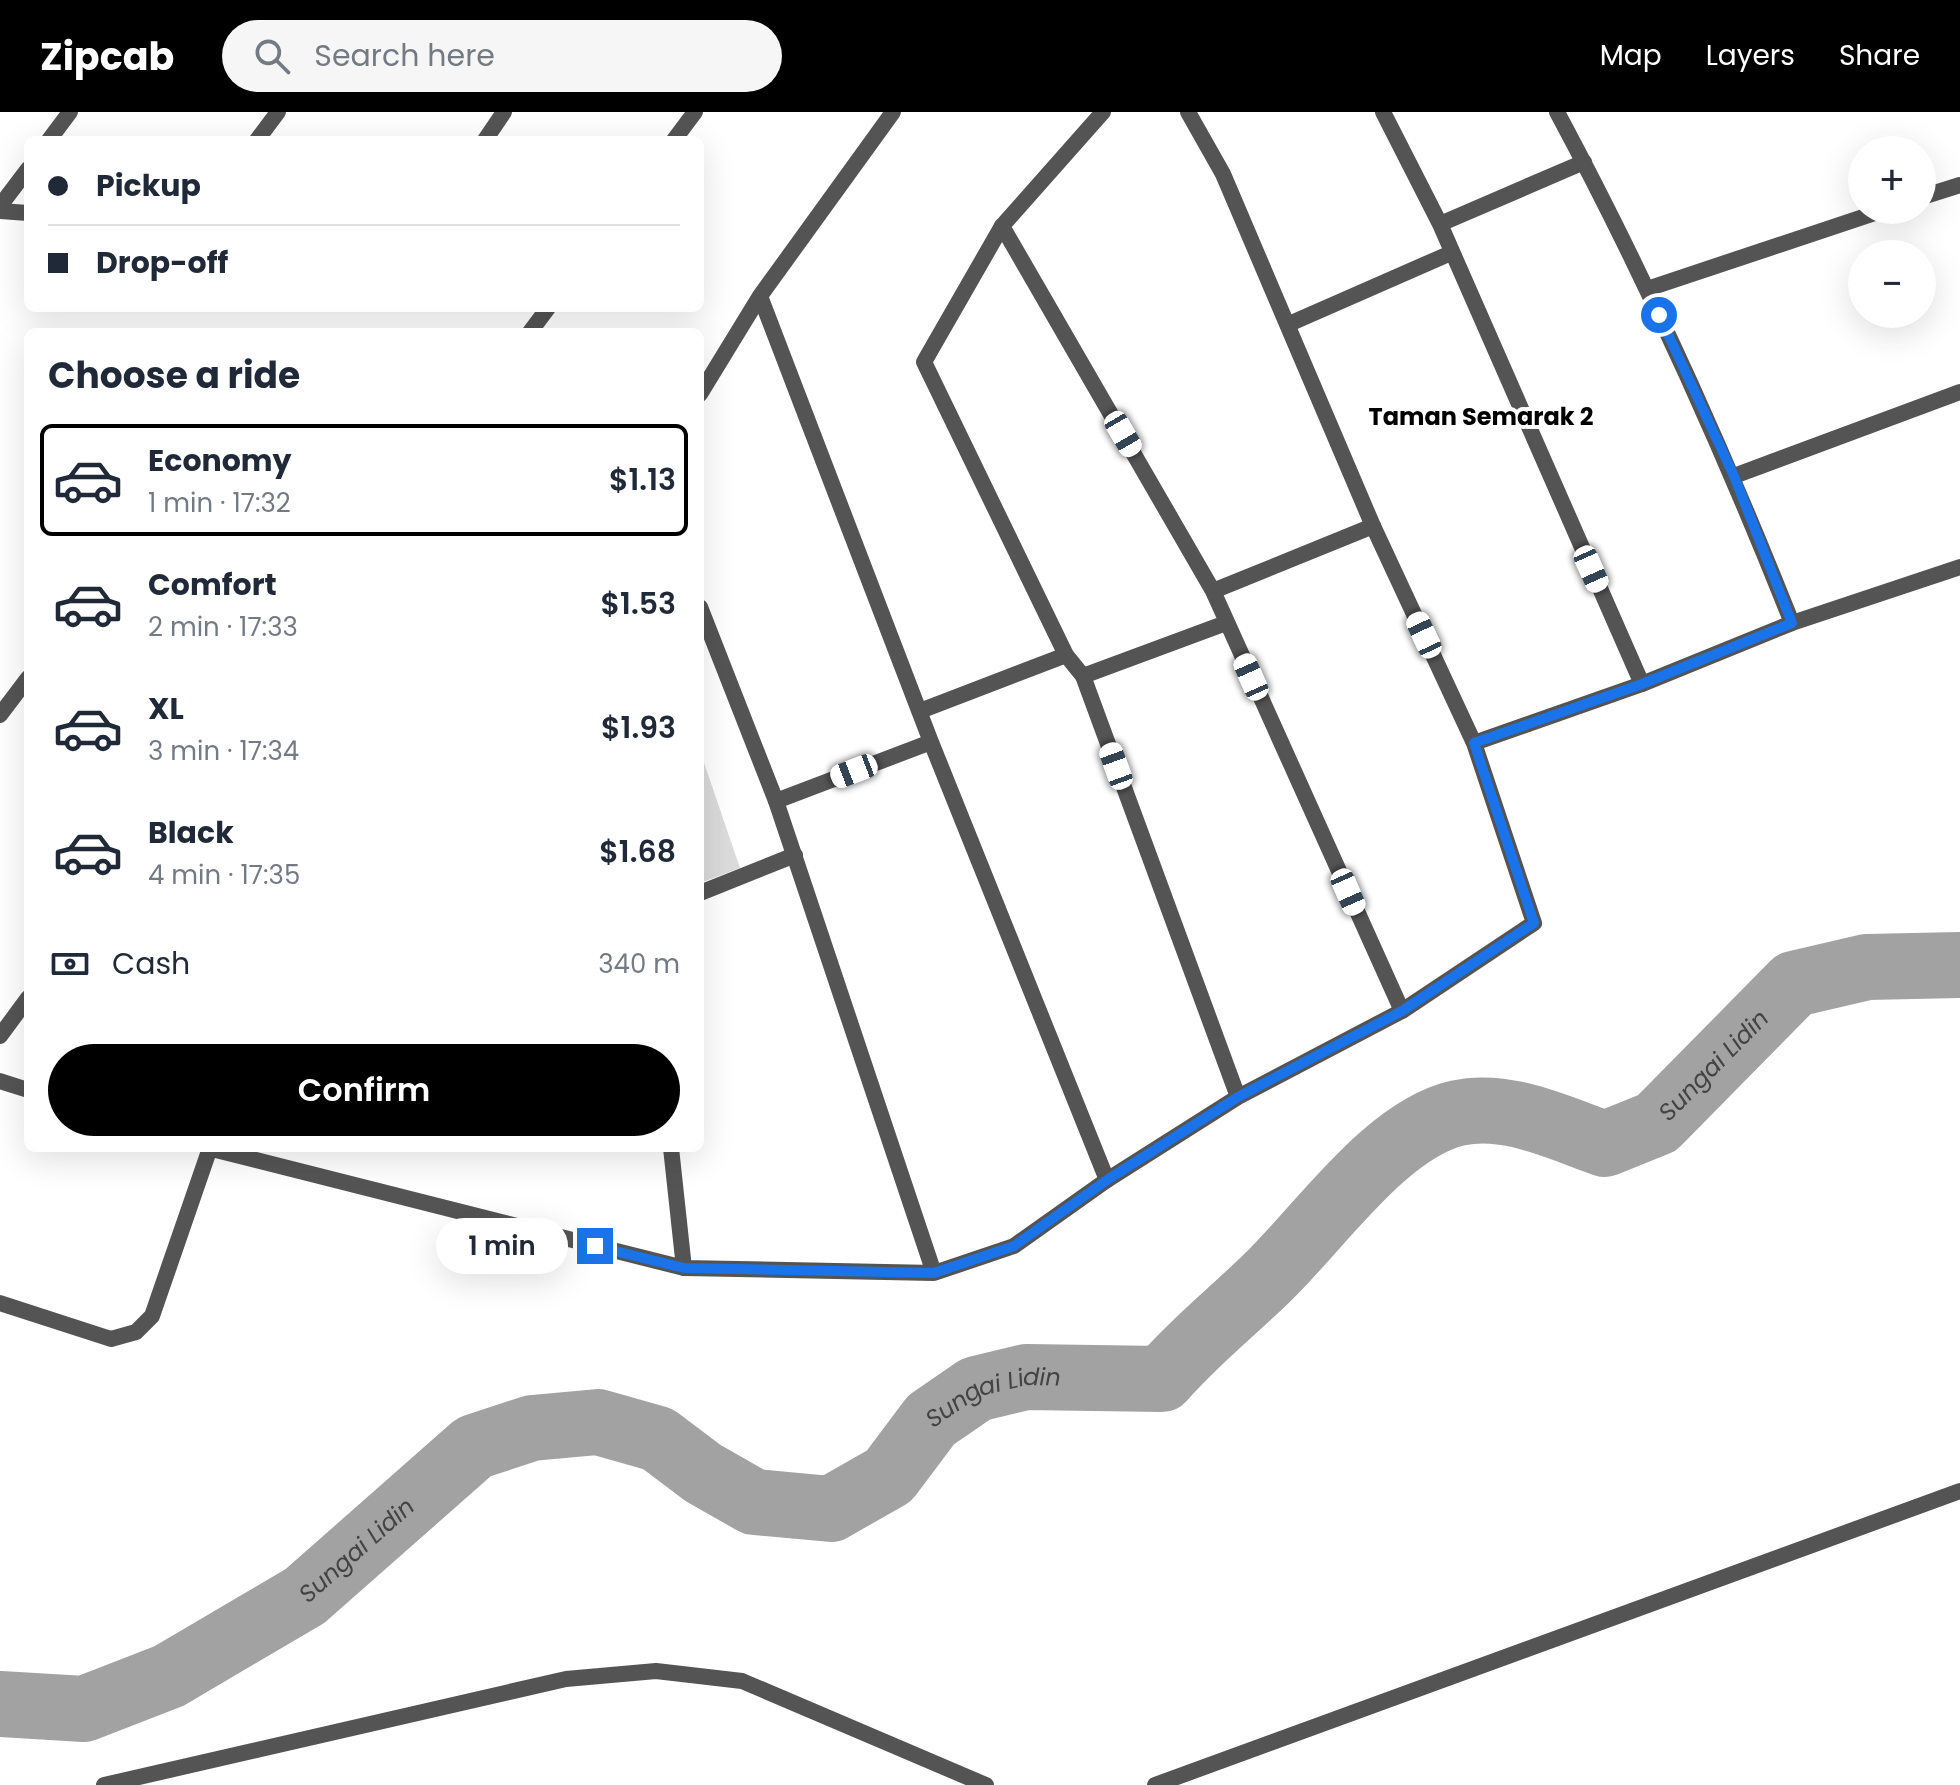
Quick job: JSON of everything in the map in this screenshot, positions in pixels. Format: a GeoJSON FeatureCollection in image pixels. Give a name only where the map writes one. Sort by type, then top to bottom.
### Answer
{"type":"FeatureCollection","features":[{"type":"Feature","properties":{"kind":"street"},"geometry":{"type":"LineString","coordinates":[[52,136],[70,112]]}},
{"type":"Feature","properties":{"kind":"street"},"geometry":{"type":"LineString","coordinates":[[260,136],[278,112]]}},
{"type":"Feature","properties":{"kind":"street"},"geometry":{"type":"LineString","coordinates":[[488,136],[504,112]]}},
{"type":"Feature","properties":{"kind":"street"},"geometry":{"type":"LineString","coordinates":[[677,136],[695,112]]}},
{"type":"Feature","properties":{"kind":"street"},"geometry":{"type":"LineString","coordinates":[[704,387],[760,296],[893,112]]}},
{"type":"Feature","properties":{"kind":"street"},"geometry":{"type":"LineString","coordinates":[[1103,112],[1002,226],[924,362],[1066,655],[1083,676],[1238,1097]]}},
{"type":"Feature","properties":{"kind":"street"},"geometry":{"type":"LineString","coordinates":[[225,1152],[684,1268],[934,1273],[1014,1246],[1107,1180],[1238,1097],[1402,1011],[1534,923],[1474,743],[1373,526],[1223,174],[1188,112]]}},
{"type":"Feature","properties":{"kind":"street"},"geometry":{"type":"LineString","coordinates":[[1383,112],[1440,224],[1642,684]]}},
{"type":"Feature","properties":{"kind":"street"},"geometry":{"type":"LineString","coordinates":[[1557,112],[1647,289],[1734,476],[1792,623]]}},
{"type":"Feature","properties":{"kind":"street"},"geometry":{"type":"LineString","coordinates":[[1440,224],[1584,162]]}},
{"type":"Feature","properties":{"kind":"street"},"geometry":{"type":"LineString","coordinates":[[24,175],[0,209],[24,212]]}},
{"type":"Feature","properties":{"kind":"street"},"geometry":{"type":"LineString","coordinates":[[1936,193],[1960,185]]}},
{"type":"Feature","properties":{"kind":"street"},"geometry":{"type":"LineString","coordinates":[[1647,289],[1848,222]]}},
{"type":"Feature","properties":{"kind":"street"},"geometry":{"type":"LineString","coordinates":[[1002,226],[1213,591],[1402,1011]]}},
{"type":"Feature","properties":{"kind":"street"},"geometry":{"type":"LineString","coordinates":[[1289,324],[1451,253]]}},
{"type":"Feature","properties":{"kind":"street"},"geometry":{"type":"LineString","coordinates":[[760,296],[931,742],[1107,1180]]}},
{"type":"Feature","properties":{"kind":"street"},"geometry":{"type":"LineString","coordinates":[[1734,476],[1960,392]]}},
{"type":"Feature","properties":{"kind":"street"},"geometry":{"type":"LineString","coordinates":[[1213,591],[1373,526]]}},
{"type":"Feature","properties":{"kind":"street"},"geometry":{"type":"LineString","coordinates":[[1474,743],[1642,684],[1792,623],[1960,567]]}},
{"type":"Feature","properties":{"kind":"street"},"geometry":{"type":"LineString","coordinates":[[704,617],[795,855],[934,1273]]}},
{"type":"Feature","properties":{"kind":"street"},"geometry":{"type":"LineString","coordinates":[[1083,676],[1226,623]]}},
{"type":"Feature","properties":{"kind":"street"},"geometry":{"type":"LineString","coordinates":[[920,711],[1066,655]]}},
{"type":"Feature","properties":{"kind":"street"},"geometry":{"type":"LineString","coordinates":[[0,715],[24,683]]}},
{"type":"Feature","properties":{"kind":"street"},"geometry":{"type":"LineString","coordinates":[[776,801],[931,742]]}},
{"type":"Feature","properties":{"kind":"street"},"geometry":{"type":"LineString","coordinates":[[704,891],[795,855]]}},
{"type":"Feature","properties":{"kind":"street"},"geometry":{"type":"LineString","coordinates":[[0,1036],[24,1003]]}},
{"type":"Feature","properties":{"kind":"street"},"geometry":{"type":"LineString","coordinates":[[0,1081],[24,1089]]}},
{"type":"Feature","properties":{"kind":"street"},"geometry":{"type":"LineString","coordinates":[[0,1303],[111,1339],[136,1332],[152,1316],[208,1152]]}},
{"type":"Feature","properties":{"kind":"street"},"geometry":{"type":"LineString","coordinates":[[671,1152],[684,1268]]}},
{"type":"Feature","properties":{"kind":"street"},"geometry":{"type":"LineString","coordinates":[[1155,1785],[1960,1491]]}},
{"type":"Feature","properties":{"kind":"street"},"geometry":{"type":"LineString","coordinates":[[104,1785],[566,1679],[656,1671],[742,1681],[986,1785]]}},
{"type":"Feature","properties":{"kind":"shaded area"},"geometry":{"type":"Polygon","coordinates":[[[704,763],[740,868],[704,882],[704,763]]]}},
{"type":"Feature","properties":{"kind":"waterway","name":"Sungai Lidin"},"geometry":{"type":"LineString","coordinates":[[0,1704],[84,1709],[169,1676],[305,1596],[474,1447],[532,1428],[598,1422],[658,1439],[703,1473],[754,1502],[831,1509],[889,1476],[931,1420],[976,1389],[1026,1377],[1162,1379],[1267,1278],[1355,1182],[1405,1138],[1431,1123],[1458,1113],[1495,1111],[1533,1118],[1605,1144],[1657,1123],[1794,984],[1867,967],[1960,965]]}},
{"type":"Feature","properties":{"kind":"district","name":"Taman Semarak 2"},"geometry":{"type":"Point","coordinates":[1481,417]}},
{"type":"Feature","properties":{"kind":"route"},"geometry":{"type":"LineString","coordinates":[[595,1246],[684,1268],[934,1273],[1014,1246],[1107,1180],[1238,1097],[1402,1011],[1534,923],[1474,743],[1642,684],[1792,623],[1734,476],[1659,315]]}}]}
